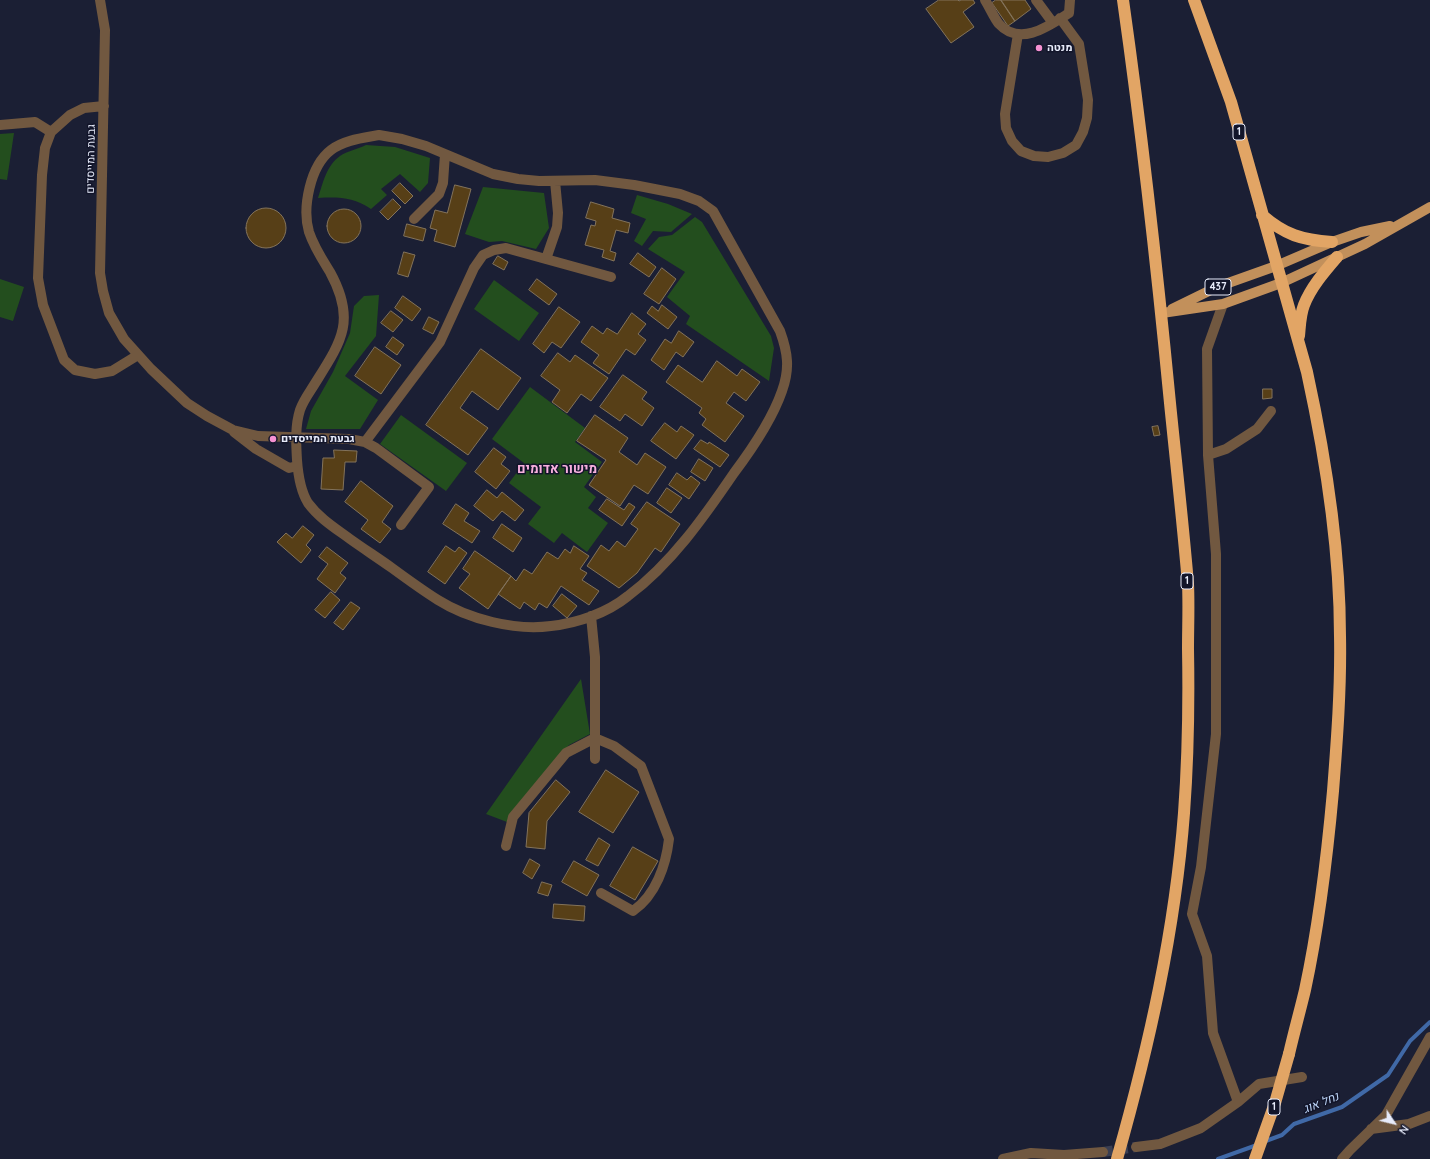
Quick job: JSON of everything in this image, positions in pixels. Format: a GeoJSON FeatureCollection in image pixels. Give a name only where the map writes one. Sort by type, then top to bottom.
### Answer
{"type":"FeatureCollection","features":[{"type":"Feature","properties":{"kind":"highway","name":"1"},"geometry":{"type":"LineString","coordinates":[[1117,1159],[1144,1055],[1164,965],[1174,901],[1184,814],[1189,709],[1188,587],[1162,313],[1138,102],[1124,0]]}},
{"type":"Feature","properties":{"kind":"highway","name":"1"},"geometry":{"type":"LineString","coordinates":[[1194,0],[1231,102],[1307,372],[1315,408],[1329,493],[1336,554],[1340,636],[1338,735],[1328,846],[1305,988],[1275,1103],[1255,1159]]}},
{"type":"Feature","properties":{"kind":"highway"},"geometry":{"type":"LineString","coordinates":[[1262,214],[1275,226],[1287,232],[1315,241],[1332,242]]}},
{"type":"Feature","properties":{"kind":"highway"},"geometry":{"type":"LineString","coordinates":[[1298,341],[1303,307],[1306,299],[1337,257]]}},
{"type":"Feature","properties":{"kind":"main road","name":"437"},"geometry":{"type":"LineString","coordinates":[[1162,313],[1223,304],[1281,283],[1365,244],[1430,207]]}},
{"type":"Feature","properties":{"kind":"main road","name":"437"},"geometry":{"type":"LineString","coordinates":[[1162,313],[1218,287],[1276,266],[1332,242],[1361,232],[1400,224]]}},
{"type":"Feature","properties":{"kind":"street"},"geometry":{"type":"LineString","coordinates":[[985,0],[999,23],[1007,31],[1018,34],[1031,34],[1046,28],[1057,21],[1068,13],[1070,0]]}},
{"type":"Feature","properties":{"kind":"street"},"geometry":{"type":"LineString","coordinates":[[1018,34],[1005,114],[1006,128],[1012,141],[1022,151],[1034,156],[1048,157],[1063,153],[1076,145],[1083,132],[1087,118],[1088,100],[1079,44],[1036,0]]}},
{"type":"Feature","properties":{"kind":"street","name":"גבעת המייסדים"},"geometry":{"type":"LineString","coordinates":[[100,1],[105,30],[101,279],[109,313],[124,339],[151,369],[187,403],[206,416],[228,428],[258,436],[349,439],[365,442],[376,448],[429,487],[401,525]]}},
{"type":"Feature","properties":{"kind":"street"},"geometry":{"type":"LineString","coordinates":[[104,106],[84,108],[70,115],[51,132],[45,148],[42,174],[38,278],[43,305],[64,360],[75,370],[95,374],[112,371],[138,355]]}},
{"type":"Feature","properties":{"kind":"street"},"geometry":{"type":"LineString","coordinates":[[0,125],[35,122],[51,132]]}},
{"type":"Feature","properties":{"kind":"street"},"geometry":{"type":"LineString","coordinates":[[379,135],[402,139],[426,146],[493,174],[518,179],[555,181],[595,180],[634,184],[680,194],[699,201],[713,211],[780,331],[787,349],[787,372],[782,392],[754,445],[726,486],[677,548],[652,575],[628,596],[609,609],[591,616],[550,627],[515,626],[488,621],[469,615],[439,601],[324,520],[308,502],[300,487],[297,466],[297,420],[301,406],[341,338],[345,321],[343,302],[333,278],[314,245],[308,229],[307,208],[311,181],[320,162],[332,149],[355,139],[379,135]]}},
{"type":"Feature","properties":{"kind":"street"},"geometry":{"type":"LineString","coordinates":[[414,219],[439,194],[443,183],[445,154]]}},
{"type":"Feature","properties":{"kind":"street"},"geometry":{"type":"LineString","coordinates":[[546,259],[557,227],[558,212],[555,181]]}},
{"type":"Feature","properties":{"kind":"street"},"geometry":{"type":"LineString","coordinates":[[365,442],[440,342],[474,268],[483,256],[494,250],[506,248],[611,277]]}},
{"type":"Feature","properties":{"kind":"street"},"geometry":{"type":"LineString","coordinates":[[1223,304],[1207,349],[1208,455],[1216,554],[1216,734],[1201,867],[1192,914],[1207,956],[1213,1033],[1238,1102]]}},
{"type":"Feature","properties":{"kind":"street"},"geometry":{"type":"LineString","coordinates":[[1208,455],[1226,449],[1257,429],[1271,411]]}},
{"type":"Feature","properties":{"kind":"street"},"geometry":{"type":"LineString","coordinates":[[228,428],[256,449],[289,468],[297,466]]}},
{"type":"Feature","properties":{"kind":"street"},"geometry":{"type":"LineString","coordinates":[[591,616],[595,656],[595,759]]}},
{"type":"Feature","properties":{"kind":"street"},"geometry":{"type":"LineString","coordinates":[[506,846],[513,817],[566,753],[595,738]]}},
{"type":"Feature","properties":{"kind":"street"},"geometry":{"type":"LineString","coordinates":[[595,738],[614,746],[640,766],[669,839],[668,851],[655,887],[642,905],[633,911],[601,893]]}},
{"type":"Feature","properties":{"kind":"street"},"geometry":{"type":"LineString","coordinates":[[1342,1159],[1386,1115],[1430,1037]]}},
{"type":"Feature","properties":{"kind":"street"},"geometry":{"type":"LineString","coordinates":[[1136,1147],[1160,1144],[1201,1128],[1238,1102],[1259,1084],[1302,1077]]}},
{"type":"Feature","properties":{"kind":"street"},"geometry":{"type":"LineString","coordinates":[[1371,1129],[1409,1124],[1430,1116]]}},
{"type":"Feature","properties":{"kind":"street"},"geometry":{"type":"LineString","coordinates":[[1003,1159],[1031,1154],[1063,1157],[1103,1152]]}},
{"type":"Feature","properties":{"kind":"green space"},"geometry":{"type":"Polygon","coordinates":[[[14,133],[7,180],[0,179],[0,134],[14,133]]]}},
{"type":"Feature","properties":{"kind":"green space"},"geometry":{"type":"Polygon","coordinates":[[[366,145],[395,147],[430,158],[428,183],[420,192],[400,174],[381,189],[387,195],[371,209],[352,200],[318,198],[328,170],[335,160],[346,153],[366,145]]]}},
{"type":"Feature","properties":{"kind":"green space"},"geometry":{"type":"Polygon","coordinates":[[[483,187],[544,193],[549,228],[536,249],[502,241],[489,242],[465,234],[483,187]]]}},
{"type":"Feature","properties":{"kind":"green space"},"geometry":{"type":"Polygon","coordinates":[[[637,195],[668,204],[692,214],[671,232],[653,231],[642,246],[634,241],[646,219],[631,213],[637,195]]]}},
{"type":"Feature","properties":{"kind":"green space"},"geometry":{"type":"Polygon","coordinates":[[[695,217],[702,222],[771,336],[774,348],[769,381],[686,324],[690,316],[667,297],[685,272],[648,249],[659,237],[672,235],[695,217]]]}},
{"type":"Feature","properties":{"kind":"green space"},"geometry":{"type":"Polygon","coordinates":[[[0,279],[24,287],[13,321],[0,317],[0,279]]]}},
{"type":"Feature","properties":{"kind":"green space"},"geometry":{"type":"Polygon","coordinates":[[[494,280],[539,313],[519,341],[474,309],[494,280]]]}},
{"type":"Feature","properties":{"kind":"green space"},"geometry":{"type":"Polygon","coordinates":[[[379,295],[376,336],[345,376],[378,400],[360,429],[306,429],[311,411],[333,372],[350,333],[354,306],[364,296],[379,295]]]}},
{"type":"Feature","properties":{"kind":"green space"},"geometry":{"type":"Polygon","coordinates":[[[530,387],[585,428],[575,442],[602,462],[584,487],[596,497],[588,508],[608,523],[587,552],[562,533],[554,543],[528,524],[541,507],[509,483],[524,463],[492,439],[530,387]]]}},
{"type":"Feature","properties":{"kind":"green space"},"geometry":{"type":"Polygon","coordinates":[[[401,415],[467,463],[446,491],[380,444],[401,415]]]}},
{"type":"Feature","properties":{"kind":"green space"},"geometry":{"type":"Polygon","coordinates":[[[581,679],[590,734],[569,745],[513,810],[507,822],[486,814],[581,679]]]}},
{"type":"Feature","properties":{"kind":"building"},"geometry":{"type":"Polygon","coordinates":[[[939,0],[973,0],[975,3],[963,12],[974,27],[951,43],[926,9],[939,0]]]}},
{"type":"Feature","properties":{"kind":"building"},"geometry":{"type":"Polygon","coordinates":[[[996,0],[1001,0],[1015,21],[1008,26],[992,3],[996,0]]]}},
{"type":"Feature","properties":{"kind":"building"},"geometry":{"type":"Polygon","coordinates":[[[1001,0],[1025,0],[1031,9],[1015,21],[1001,0]]]}},
{"type":"Feature","properties":{"kind":"building"},"geometry":{"type":"Polygon","coordinates":[[[400,183],[413,196],[405,204],[392,191],[400,183]]]}},
{"type":"Feature","properties":{"kind":"building"},"geometry":{"type":"Polygon","coordinates":[[[455,185],[471,189],[455,247],[434,241],[437,230],[430,228],[435,210],[447,213],[455,185]]]}},
{"type":"Feature","properties":{"kind":"building"},"geometry":{"type":"Polygon","coordinates":[[[393,199],[401,207],[388,220],[380,212],[393,199]]]}},
{"type":"Feature","properties":{"kind":"building"},"geometry":{"type":"Polygon","coordinates":[[[591,202],[614,209],[612,218],[630,223],[628,233],[616,230],[610,251],[616,253],[614,261],[602,257],[604,250],[585,245],[591,225],[595,226],[596,221],[586,218],[591,202]]]}},
{"type":"Feature","properties":{"kind":"building"},"geometry":{"type":"Polygon","coordinates":[[[270,208],[277,211],[283,217],[286,228],[285,236],[277,245],[270,248],[262,248],[255,245],[247,236],[246,224],[249,217],[258,209],[270,208]]]}},
{"type":"Feature","properties":{"kind":"building"},"geometry":{"type":"Polygon","coordinates":[[[341,209],[347,209],[356,214],[360,220],[360,232],[356,238],[347,243],[341,243],[332,238],[327,229],[327,223],[332,214],[341,209]]]}},
{"type":"Feature","properties":{"kind":"building"},"geometry":{"type":"Polygon","coordinates":[[[407,224],[426,229],[423,241],[404,236],[407,224]]]}},
{"type":"Feature","properties":{"kind":"building"},"geometry":{"type":"Polygon","coordinates":[[[404,252],[415,255],[408,277],[398,274],[404,252]]]}},
{"type":"Feature","properties":{"kind":"building"},"geometry":{"type":"Polygon","coordinates":[[[638,253],[656,267],[649,277],[630,264],[638,253]]]}},
{"type":"Feature","properties":{"kind":"building"},"geometry":{"type":"Polygon","coordinates":[[[498,256],[508,262],[504,270],[493,264],[498,256]]]}},
{"type":"Feature","properties":{"kind":"building"},"geometry":{"type":"Polygon","coordinates":[[[662,268],[676,279],[659,304],[644,294],[662,268]]]}},
{"type":"Feature","properties":{"kind":"building"},"geometry":{"type":"Polygon","coordinates":[[[537,279],[557,294],[549,305],[529,290],[537,279]]]}},
{"type":"Feature","properties":{"kind":"building"},"geometry":{"type":"Polygon","coordinates":[[[403,296],[421,309],[412,321],[395,308],[403,296]]]}},
{"type":"Feature","properties":{"kind":"building"},"geometry":{"type":"Polygon","coordinates":[[[662,305],[677,317],[668,329],[647,313],[652,306],[658,311],[662,305]]]}},
{"type":"Feature","properties":{"kind":"building"},"geometry":{"type":"Polygon","coordinates":[[[559,307],[580,322],[561,348],[552,342],[544,353],[533,344],[559,307]]]}},
{"type":"Feature","properties":{"kind":"building"},"geometry":{"type":"Polygon","coordinates":[[[391,311],[403,320],[393,332],[381,323],[391,311]]]}},
{"type":"Feature","properties":{"kind":"building"},"geometry":{"type":"Polygon","coordinates":[[[632,313],[646,324],[638,334],[646,340],[635,355],[626,349],[609,374],[593,363],[599,355],[581,342],[592,326],[603,334],[607,328],[617,334],[632,313]]]}},
{"type":"Feature","properties":{"kind":"building"},"geometry":{"type":"Polygon","coordinates":[[[429,317],[439,322],[433,334],[423,329],[429,317]]]}},
{"type":"Feature","properties":{"kind":"building"},"geometry":{"type":"Polygon","coordinates":[[[679,331],[694,342],[683,357],[676,352],[664,370],[651,360],[665,339],[671,343],[679,331]]]}},
{"type":"Feature","properties":{"kind":"building"},"geometry":{"type":"Polygon","coordinates":[[[393,337],[404,345],[397,355],[386,347],[393,337]]]}},
{"type":"Feature","properties":{"kind":"building"},"geometry":{"type":"Polygon","coordinates":[[[375,347],[401,365],[381,394],[355,376],[375,347]]]}},
{"type":"Feature","properties":{"kind":"building"},"geometry":{"type":"Polygon","coordinates":[[[481,349],[521,378],[498,410],[472,391],[460,408],[488,428],[468,455],[426,425],[481,349]]]}},
{"type":"Feature","properties":{"kind":"building"},"geometry":{"type":"Polygon","coordinates":[[[558,353],[570,362],[575,355],[608,378],[591,401],[581,394],[567,413],[552,402],[560,390],[541,376],[558,353]]]}},
{"type":"Feature","properties":{"kind":"building"},"geometry":{"type":"Polygon","coordinates":[[[717,361],[737,376],[742,369],[760,382],[746,401],[734,392],[726,403],[744,416],[725,442],[702,425],[706,419],[699,413],[702,408],[666,382],[678,365],[702,382],[717,361]]]}},
{"type":"Feature","properties":{"kind":"building"},"geometry":{"type":"Polygon","coordinates":[[[623,375],[647,392],[642,399],[654,408],[642,426],[625,414],[620,421],[600,407],[623,375]]]}},
{"type":"Feature","properties":{"kind":"building"},"geometry":{"type":"Polygon","coordinates":[[[1263,389],[1272,389],[1272,398],[1263,399],[1263,389]]]}},
{"type":"Feature","properties":{"kind":"building"},"geometry":{"type":"Polygon","coordinates":[[[595,415],[628,438],[619,452],[637,465],[645,453],[666,467],[648,494],[634,485],[620,506],[589,485],[606,460],[577,441],[595,415]]]}},
{"type":"Feature","properties":{"kind":"building"},"geometry":{"type":"Polygon","coordinates":[[[665,423],[677,432],[681,426],[694,435],[676,459],[651,441],[665,423]]]}},
{"type":"Feature","properties":{"kind":"building"},"geometry":{"type":"Polygon","coordinates":[[[1158,426],[1160,435],[1154,436],[1152,427],[1158,426]]]}},
{"type":"Feature","properties":{"kind":"building"},"geometry":{"type":"Polygon","coordinates":[[[701,440],[708,444],[709,442],[729,455],[720,467],[694,449],[701,440]]]}},
{"type":"Feature","properties":{"kind":"building"},"geometry":{"type":"Polygon","coordinates":[[[494,448],[506,457],[501,464],[510,471],[496,489],[475,472],[494,448]]]}},
{"type":"Feature","properties":{"kind":"building"},"geometry":{"type":"Polygon","coordinates":[[[334,450],[357,451],[356,462],[345,462],[343,490],[321,489],[323,458],[334,458],[334,450]]]}},
{"type":"Feature","properties":{"kind":"building"},"geometry":{"type":"Polygon","coordinates":[[[699,459],[713,468],[705,481],[691,472],[699,459]]]}},
{"type":"Feature","properties":{"kind":"building"},"geometry":{"type":"Polygon","coordinates":[[[677,473],[687,480],[691,476],[700,483],[689,499],[669,485],[677,473]]]}},
{"type":"Feature","properties":{"kind":"building"},"geometry":{"type":"Polygon","coordinates":[[[361,481],[393,506],[382,522],[391,529],[380,543],[361,529],[368,520],[345,502],[361,481]]]}},
{"type":"Feature","properties":{"kind":"building"},"geometry":{"type":"Polygon","coordinates":[[[667,488],[682,498],[671,513],[657,503],[667,488]]]}},
{"type":"Feature","properties":{"kind":"building"},"geometry":{"type":"Polygon","coordinates":[[[487,490],[497,498],[502,492],[524,510],[515,521],[502,511],[493,521],[474,506],[487,490]]]}},
{"type":"Feature","properties":{"kind":"building"},"geometry":{"type":"Polygon","coordinates":[[[607,499],[624,510],[629,503],[635,507],[622,526],[599,510],[607,499]]]}},
{"type":"Feature","properties":{"kind":"building"},"geometry":{"type":"Polygon","coordinates":[[[647,502],[680,524],[661,552],[655,548],[637,573],[619,588],[587,566],[601,545],[609,551],[617,541],[625,547],[638,529],[631,524],[647,502]]]}},
{"type":"Feature","properties":{"kind":"building"},"geometry":{"type":"Polygon","coordinates":[[[456,504],[469,513],[464,521],[480,531],[472,543],[443,524],[456,504]]]}},
{"type":"Feature","properties":{"kind":"building"},"geometry":{"type":"Polygon","coordinates":[[[502,524],[522,538],[513,552],[493,538],[502,524]]]}},
{"type":"Feature","properties":{"kind":"building"},"geometry":{"type":"Polygon","coordinates":[[[303,526],[314,535],[306,545],[311,550],[301,563],[277,542],[286,533],[292,538],[303,526]]]}},
{"type":"Feature","properties":{"kind":"building"},"geometry":{"type":"Polygon","coordinates":[[[446,546],[455,552],[459,547],[467,553],[445,584],[428,572],[446,546]]]}},
{"type":"Feature","properties":{"kind":"building"},"geometry":{"type":"Polygon","coordinates":[[[574,546],[589,556],[580,569],[587,573],[582,580],[599,591],[589,605],[561,586],[547,608],[539,603],[535,610],[524,602],[520,609],[498,594],[511,576],[516,581],[524,569],[532,574],[547,552],[558,559],[565,549],[570,553],[574,546]]]}},
{"type":"Feature","properties":{"kind":"building"},"geometry":{"type":"Polygon","coordinates":[[[327,547],[348,563],[340,573],[346,578],[335,593],[317,579],[328,564],[319,557],[327,547]]]}},
{"type":"Feature","properties":{"kind":"building"},"geometry":{"type":"Polygon","coordinates":[[[475,551],[511,576],[488,609],[459,588],[470,574],[463,569],[475,551]]]}},
{"type":"Feature","properties":{"kind":"building"},"geometry":{"type":"Polygon","coordinates":[[[331,592],[340,600],[325,618],[315,610],[331,592]]]}},
{"type":"Feature","properties":{"kind":"building"},"geometry":{"type":"Polygon","coordinates":[[[562,594],[577,606],[567,618],[553,606],[562,594]]]}},
{"type":"Feature","properties":{"kind":"building"},"geometry":{"type":"Polygon","coordinates":[[[351,602],[360,608],[343,630],[334,623],[351,602]]]}},
{"type":"Feature","properties":{"kind":"building"},"geometry":{"type":"Polygon","coordinates":[[[606,770],[639,792],[613,833],[579,812],[606,770]]]}},
{"type":"Feature","properties":{"kind":"building"},"geometry":{"type":"Polygon","coordinates":[[[556,780],[570,792],[547,821],[545,849],[526,847],[529,813],[556,780]]]}},
{"type":"Feature","properties":{"kind":"building"},"geometry":{"type":"Polygon","coordinates":[[[599,838],[610,845],[598,866],[586,860],[599,838]]]}},
{"type":"Feature","properties":{"kind":"building"},"geometry":{"type":"Polygon","coordinates":[[[633,847],[658,861],[635,900],[610,886],[633,847]]]}},
{"type":"Feature","properties":{"kind":"building"},"geometry":{"type":"Polygon","coordinates":[[[530,859],[540,865],[532,879],[523,873],[530,859]]]}},
{"type":"Feature","properties":{"kind":"building"},"geometry":{"type":"Polygon","coordinates":[[[574,861],[599,875],[587,896],[562,882],[574,861]]]}},
{"type":"Feature","properties":{"kind":"building"},"geometry":{"type":"Polygon","coordinates":[[[542,882],[552,885],[548,896],[538,893],[542,882]]]}},
{"type":"Feature","properties":{"kind":"building"},"geometry":{"type":"Polygon","coordinates":[[[554,904],[585,906],[584,921],[553,918],[554,904]]]}},
{"type":"Feature","properties":{"kind":"waterway","name":"נחל אוג"},"geometry":{"type":"LineString","coordinates":[[1263,1142],[1282,1135],[1294,1124],[1342,1107],[1388,1075],[1410,1041],[1430,1022]]}},
{"type":"Feature","properties":{"kind":"waterway","name":"נחל אוג"},"geometry":{"type":"LineString","coordinates":[[1218,1159],[1257,1145]]}},
{"type":"Feature","properties":{"kind":"tunnel"},"geometry":{"type":"LineString","coordinates":[[1103,1152],[1136,1147]]}},
{"type":"Feature","properties":{"kind":"place","name":"מנטה"},"geometry":{"type":"Point","coordinates":[1039,48]}},
{"type":"Feature","properties":{"kind":"place","name":"גבעת המייסדים"},"geometry":{"type":"Point","coordinates":[273,439]}},
{"type":"Feature","properties":{"kind":"district","name":"מישור אדומים"},"geometry":{"type":"Point","coordinates":[557,469]}}]}
